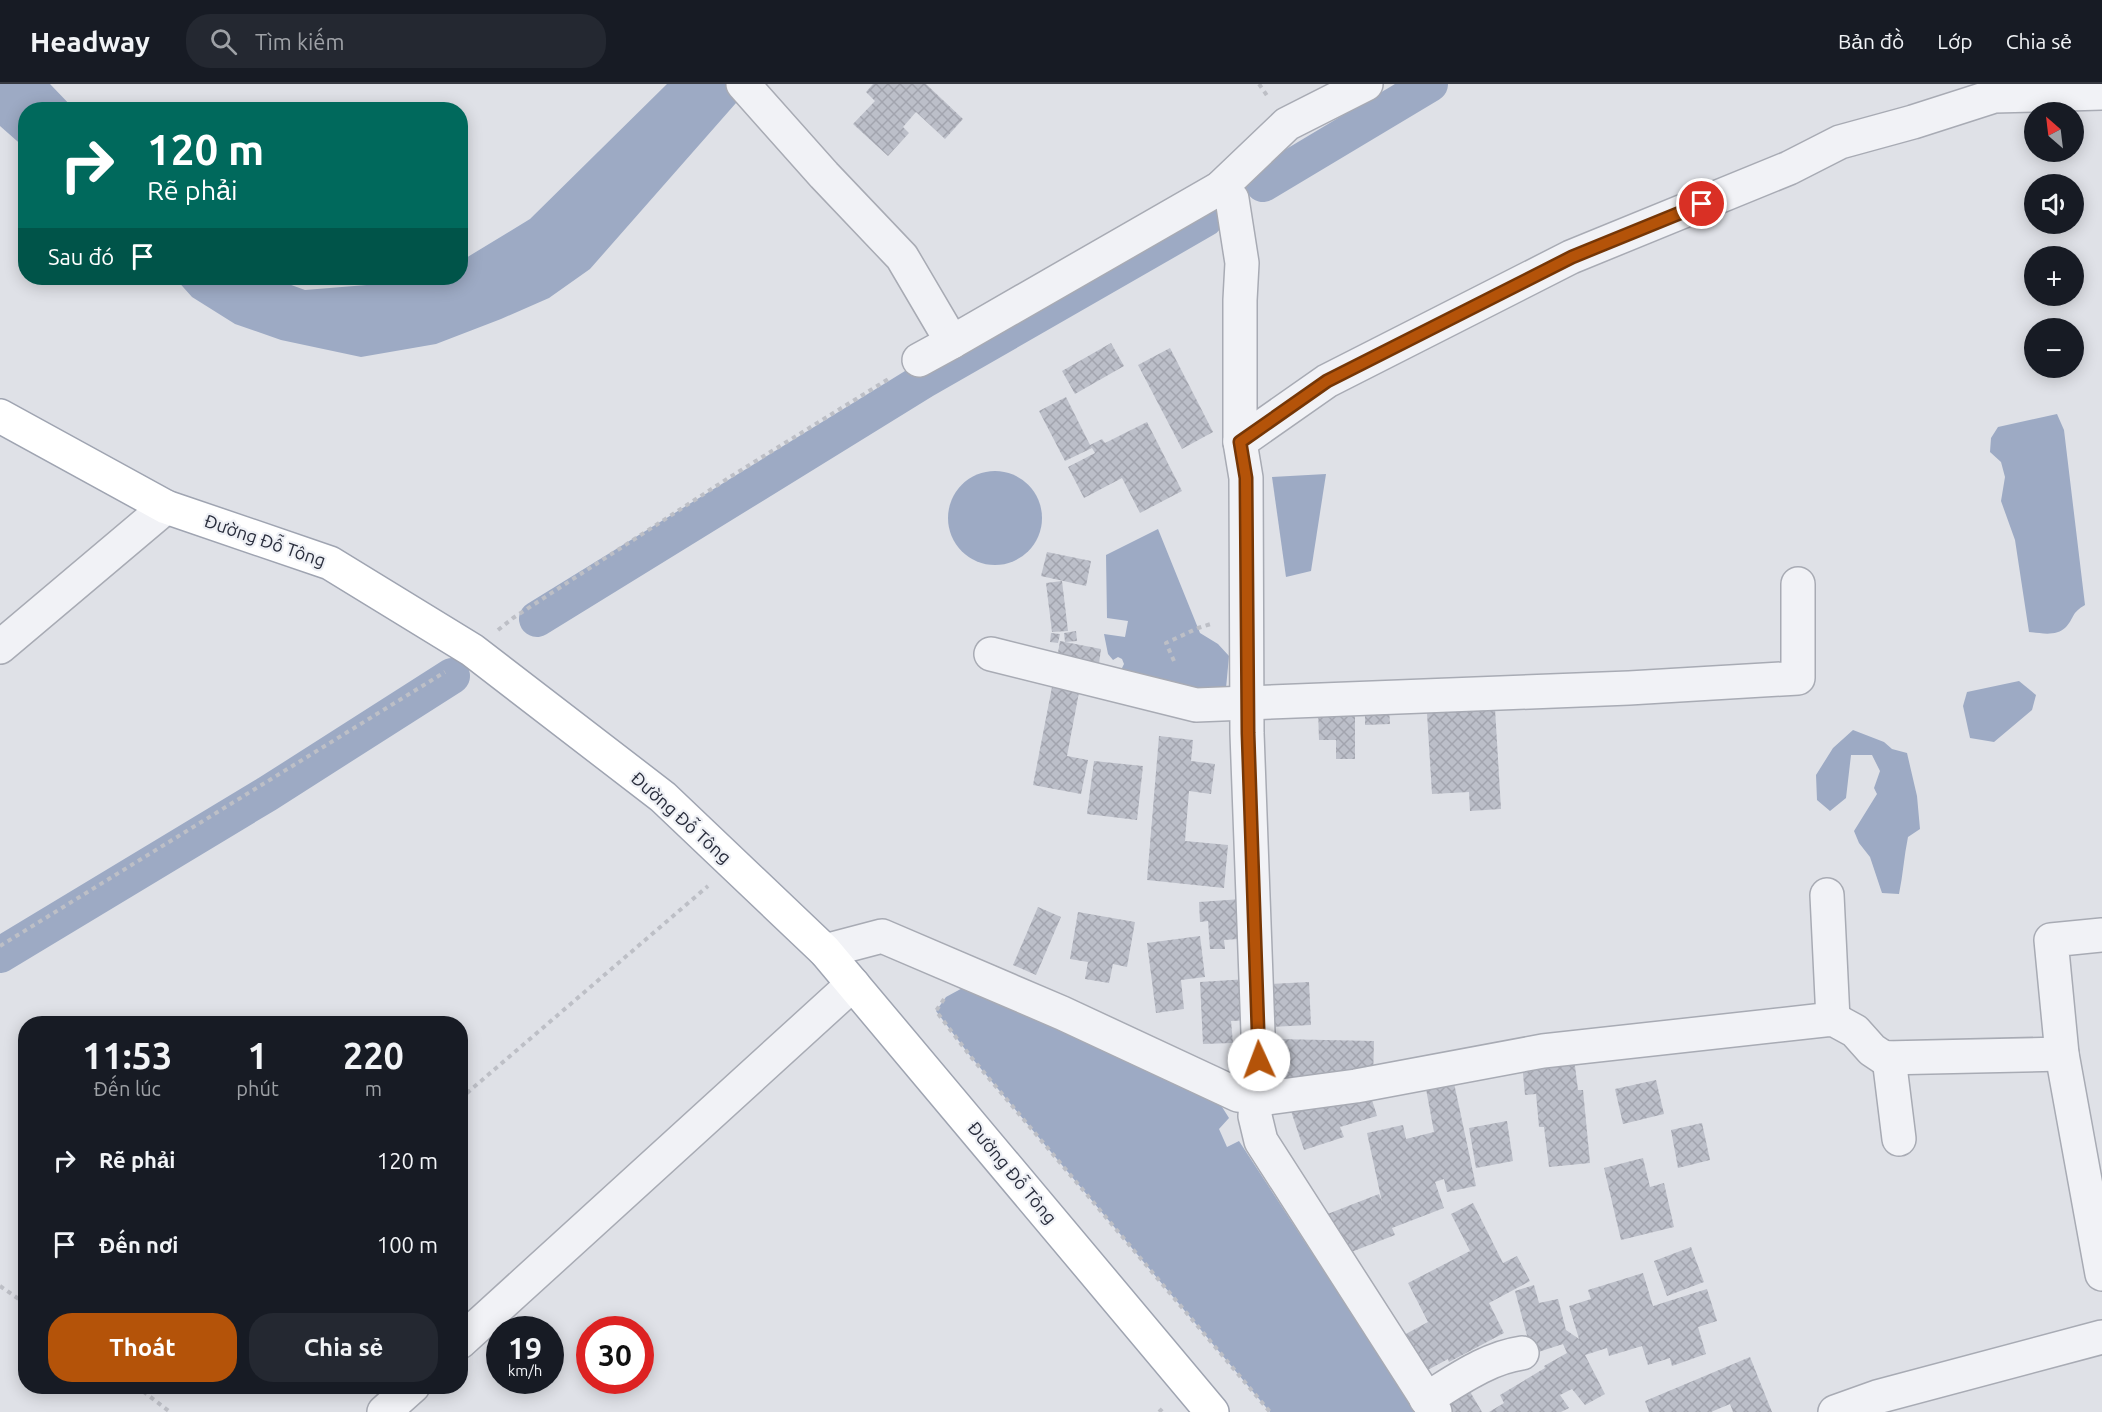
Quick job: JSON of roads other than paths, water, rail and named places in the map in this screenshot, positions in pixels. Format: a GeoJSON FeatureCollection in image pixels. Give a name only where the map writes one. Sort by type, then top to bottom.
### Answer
{"type":"FeatureCollection","features":[{"type":"Feature","properties":{"kind":"main road","name":"Đường Đỗ Tông"},"geometry":{"type":"LineString","coordinates":[[0,416],[166,507],[330,563],[472,650],[663,797],[825,951],[1212,1412]]}},
{"type":"Feature","properties":{"kind":"street"},"geometry":{"type":"LineString","coordinates":[[919,360],[1220,188],[1287,124],[1366,84]]}},
{"type":"Feature","properties":{"kind":"street"},"geometry":{"type":"LineString","coordinates":[[753,89],[824,176],[902,257],[952,342]]}},
{"type":"Feature","properties":{"kind":"street"},"geometry":{"type":"LineString","coordinates":[[1240,442],[1327,381],[1572,257],[1789,168],[1840,142],[1994,96],[2081,90]]}},
{"type":"Feature","properties":{"kind":"street"},"geometry":{"type":"LineString","coordinates":[[1220,188],[1232,199],[1242,263],[1240,442],[1246,478],[1247,704],[1259,1060],[1255,1116],[1261,1141],[1430,1405],[1484,1365],[1522,1353]]}},
{"type":"Feature","properties":{"kind":"street"},"geometry":{"type":"LineString","coordinates":[[0,647],[166,507]]}},
{"type":"Feature","properties":{"kind":"street"},"geometry":{"type":"LineString","coordinates":[[991,654],[1176,702],[1196,705],[1617,689],[1798,678],[1798,584]]}},
{"type":"Feature","properties":{"kind":"street"},"geometry":{"type":"LineString","coordinates":[[1827,895],[1833,1019]]}},
{"type":"Feature","properties":{"kind":"street"},"geometry":{"type":"LineString","coordinates":[[2102,935],[2051,940],[2062,1054],[2088,1116],[2102,1274]]}},
{"type":"Feature","properties":{"kind":"street"},"geometry":{"type":"LineString","coordinates":[[825,951],[882,936],[1062,1013],[1238,1095],[1267,1098],[1356,1086],[1543,1051],[1833,1019],[1855,1032],[1872,1050],[1884,1058],[2062,1054]]}},
{"type":"Feature","properties":{"kind":"street"},"geometry":{"type":"LineString","coordinates":[[468,1335],[853,984]]}},
{"type":"Feature","properties":{"kind":"street"},"geometry":{"type":"LineString","coordinates":[[1889,1058],[1899,1139]]}},
{"type":"Feature","properties":{"kind":"street"},"geometry":{"type":"LineString","coordinates":[[1835,1412],[1877,1397],[2102,1337]]}},
{"type":"Feature","properties":{"kind":"street"},"geometry":{"type":"LineString","coordinates":[[384,1412],[403,1394]]}},
{"type":"Feature","properties":{"kind":"water"},"geometry":{"type":"Polygon","coordinates":[[[0,84],[50,84],[67,102],[18,102],[18,142],[0,126],[0,84]]]}},
{"type":"Feature","properties":{"kind":"water"},"geometry":{"type":"Polygon","coordinates":[[[667,84],[758,84],[736,103],[590,269],[549,298],[436,344],[361,357],[281,340],[235,324],[192,297],[181,285],[291,285],[305,290],[366,285],[468,285],[468,257],[530,219],[667,84]]]}},
{"type":"Feature","properties":{"kind":"water"},"geometry":{"type":"Polygon","coordinates":[[[2057,414],[2064,430],[2085,605],[2077,610],[2066,627],[2058,632],[2029,632],[2015,540],[2001,501],[2005,477],[2001,462],[1990,452],[1991,438],[1998,427],[2057,414]]]}},
{"type":"Feature","properties":{"kind":"water"},"geometry":{"type":"Polygon","coordinates":[[[995,471],[1013,475],[1028,485],[1038,500],[1042,518],[1038,536],[1028,551],[1013,561],[995,565],[977,561],[962,551],[952,536],[948,518],[952,500],[962,485],[977,475],[995,471]]]}},
{"type":"Feature","properties":{"kind":"water"},"geometry":{"type":"Polygon","coordinates":[[[1326,474],[1311,571],[1286,577],[1272,477],[1326,474]]]}},
{"type":"Feature","properties":{"kind":"water"},"geometry":{"type":"Polygon","coordinates":[[[1158,529],[1200,633],[1218,644],[1229,656],[1225,699],[1117,669],[1122,668],[1124,664],[1122,659],[1118,657],[1113,660],[1108,654],[1104,634],[1125,637],[1128,621],[1107,618],[1106,555],[1158,529]]]}},
{"type":"Feature","properties":{"kind":"water"},"geometry":{"type":"Polygon","coordinates":[[[2019,681],[2036,695],[2032,710],[1994,742],[1970,738],[1963,706],[1967,692],[2019,681]]]}},
{"type":"Feature","properties":{"kind":"water"},"geometry":{"type":"Polygon","coordinates":[[[1853,730],[1884,742],[1892,749],[1907,753],[1917,796],[1920,829],[1908,837],[1899,894],[1882,893],[1870,857],[1859,843],[1854,831],[1877,794],[1874,788],[1880,771],[1872,755],[1851,755],[1846,798],[1830,811],[1817,800],[1816,775],[1833,748],[1853,730]]]}},
{"type":"Feature","properties":{"kind":"water"},"geometry":{"type":"Polygon","coordinates":[[[968,985],[1217,1099],[1229,1118],[1219,1129],[1227,1147],[1239,1141],[1416,1412],[1270,1412],[971,1057],[936,1011],[946,997],[968,985]]]}},
{"type":"Feature","properties":{"kind":"waterway"},"geometry":{"type":"LineString","coordinates":[[1263,184],[1430,84]]}},
{"type":"Feature","properties":{"kind":"waterway"},"geometry":{"type":"LineString","coordinates":[[537,619],[923,381],[1205,219]]}},
{"type":"Feature","properties":{"kind":"waterway"},"geometry":{"type":"LineString","coordinates":[[0,955],[267,794],[452,676]]}}]}
